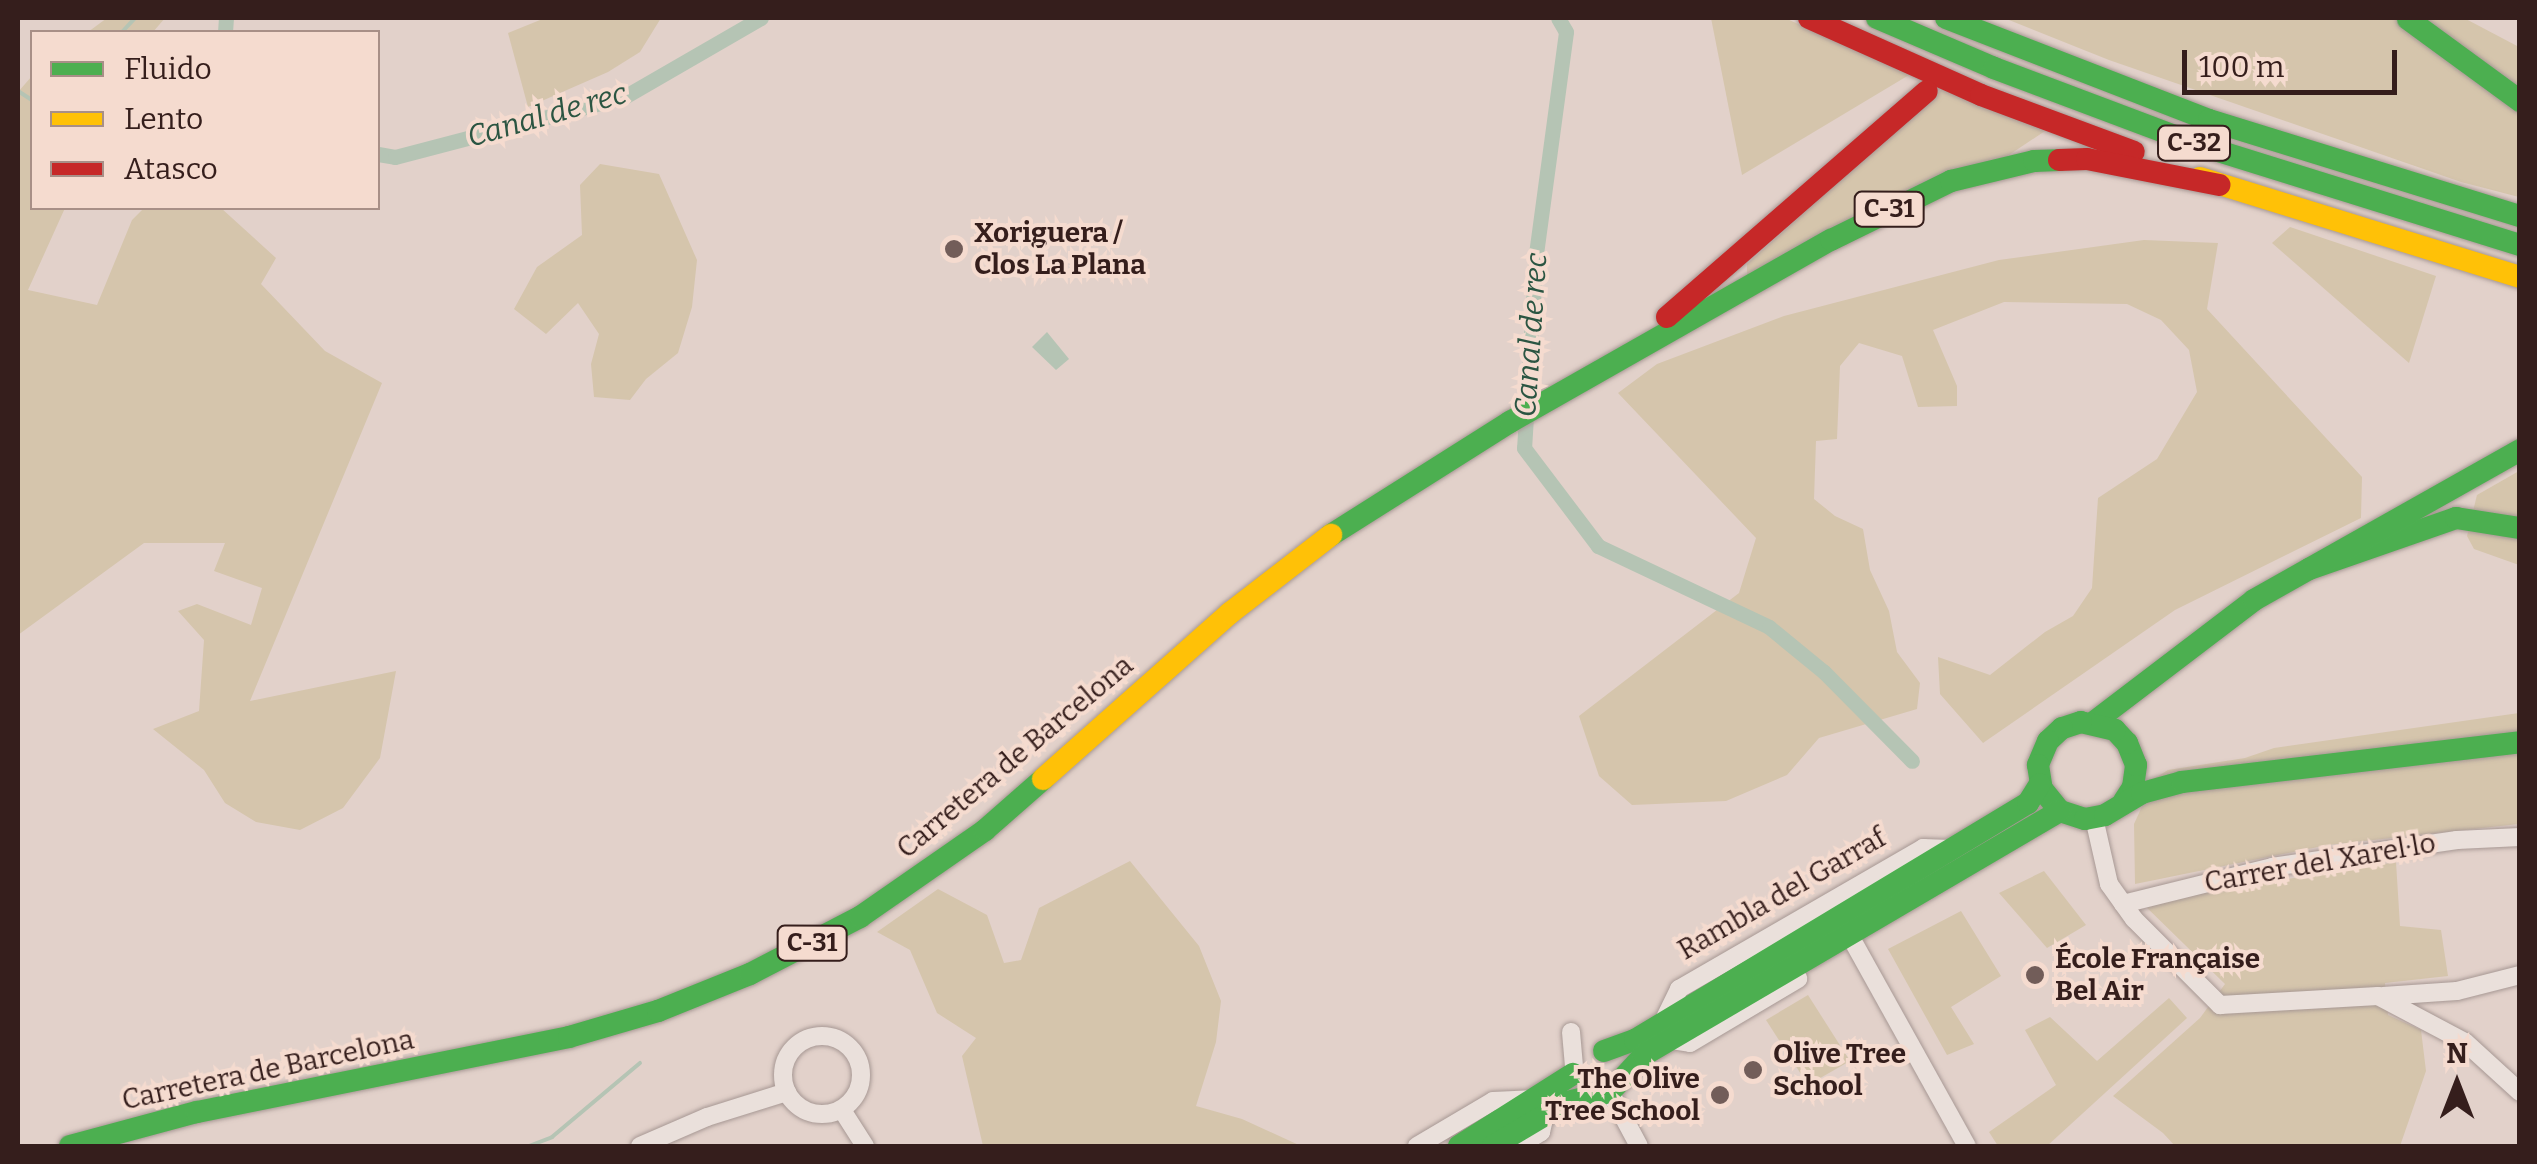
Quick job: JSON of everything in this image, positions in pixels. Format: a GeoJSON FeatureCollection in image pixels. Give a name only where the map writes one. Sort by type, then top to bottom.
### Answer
{"type":"FeatureCollection","features":[{"type":"Feature","properties":{"kind":"main road"},"geometry":{"type":"LineString","coordinates":[[1809,18],[1981,94],[2219,185],[2520,276]]}},
{"type":"Feature","properties":{"kind":"main road","name":"C-32"},"geometry":{"type":"LineString","coordinates":[[1877,18],[1994,68],[2199,145],[2311,184],[2520,245]]}},
{"type":"Feature","properties":{"kind":"main road","name":"C-32"},"geometry":{"type":"LineString","coordinates":[[1946,18],[2209,120],[2520,216]]}},
{"type":"Feature","properties":{"kind":"main road"},"geometry":{"type":"LineString","coordinates":[[2407,18],[2520,86]]}},
{"type":"Feature","properties":{"kind":"main road"},"geometry":{"type":"LineString","coordinates":[[2407,18],[2520,101]]}},
{"type":"Feature","properties":{"kind":"main road","name":"C-31"},"geometry":{"type":"LineString","coordinates":[[1590,376],[1709,286],[1927,91]]}},
{"type":"Feature","properties":{"kind":"main road","name":"C-31"},"geometry":{"type":"LineString","coordinates":[[1590,376],[1911,198],[1988,168],[2087,159],[2219,185]]}},
{"type":"Feature","properties":{"kind":"main road","name":"Carretera de Barcelona"},"geometry":{"type":"LineString","coordinates":[[70,1146],[197,1112],[612,1026],[700,995],[792,954],[860,917],[985,830],[1230,613],[1356,516],[1590,376]]}},
{"type":"Feature","properties":{"kind":"main road"},"geometry":{"type":"LineString","coordinates":[[2094,722],[2254,600],[2520,450]]}},
{"type":"Feature","properties":{"kind":"main road"},"geometry":{"type":"LineString","coordinates":[[2309,569],[2456,518],[2520,528]]}},
{"type":"Feature","properties":{"kind":"main road"},"geometry":{"type":"LineString","coordinates":[[2124,802],[2134,782],[2133,711],[2155,673]]}},
{"type":"Feature","properties":{"kind":"main road"},"geometry":{"type":"LineString","coordinates":[[2182,782],[2131,751],[2115,730],[2094,722],[2068,725],[2052,736],[2040,758],[2044,803],[2094,818],[2124,802],[2182,782],[2520,742]]}},
{"type":"Feature","properties":{"kind":"main road","name":"Rambla del Garraf"},"geometry":{"type":"LineString","coordinates":[[1459,1146],[1540,1108],[1607,1089],[1668,1031],[1951,850],[2044,803]]}},
{"type":"Feature","properties":{"kind":"main road","name":"Rambla del Garraf"},"geometry":{"type":"LineString","coordinates":[[1600,1050],[1668,1031],[1902,902],[2044,803]]}},
{"type":"Feature","properties":{"kind":"main road"},"geometry":{"type":"LineString","coordinates":[[1600,1050],[1618,1065],[1607,1089],[1580,1090],[1573,1070],[1580,1056],[1600,1050]]}},
{"type":"Feature","properties":{"kind":"main road","name":"Rambla del Garraf"},"geometry":{"type":"LineString","coordinates":[[1493,1146],[1540,1108],[1573,1070]]}},
{"type":"Feature","properties":{"kind":"street"},"geometry":{"type":"LineString","coordinates":[[2094,818],[2108,884],[2220,1005],[2457,991],[2520,974]]}},
{"type":"Feature","properties":{"kind":"street","name":"Carrer del Xarel·lo"},"geometry":{"type":"LineString","coordinates":[[2124,904],[2272,867],[2457,840],[2520,836]]}},
{"type":"Feature","properties":{"kind":"street","name":"Rambla del Garraf"},"geometry":{"type":"LineString","coordinates":[[1668,1031],[1690,1044],[1900,916],[1902,902]]}},
{"type":"Feature","properties":{"kind":"street"},"geometry":{"type":"LineString","coordinates":[[1855,945],[1967,1146]]}},
{"type":"Feature","properties":{"kind":"street"},"geometry":{"type":"LineString","coordinates":[[2378,996],[2465,1042],[2520,1092]]}},
{"type":"Feature","properties":{"kind":"street"},"geometry":{"type":"LineString","coordinates":[[834,1037],[855,1052],[861,1064],[859,1090],[842,1110],[830,1114],[804,1110],[787,1092],[783,1080],[788,1054],[808,1038],[834,1037]]}},
{"type":"Feature","properties":{"kind":"street"},"geometry":{"type":"LineString","coordinates":[[1607,1089],[1640,1146]]}},
{"type":"Feature","properties":{"kind":"street"},"geometry":{"type":"LineString","coordinates":[[640,1146],[707,1117],[787,1092]]}},
{"type":"Feature","properties":{"kind":"street","name":"Rambla del Garraf"},"geometry":{"type":"LineString","coordinates":[[1417,1146],[1493,1101],[1540,1108],[1541,1132],[1518,1146]]}},
{"type":"Feature","properties":{"kind":"street"},"geometry":{"type":"LineString","coordinates":[[842,1110],[865,1146]]}},
{"type":"Feature","properties":{"kind":"shaded area"},"geometry":{"type":"Polygon","coordinates":[[[107,18],[165,18],[155,30],[91,30],[107,18]]]}},
{"type":"Feature","properties":{"kind":"shaded area"},"geometry":{"type":"Polygon","coordinates":[[[545,18],[661,18],[640,52],[608,72],[528,107],[508,33],[545,18]]]}},
{"type":"Feature","properties":{"kind":"shaded area"},"geometry":{"type":"Polygon","coordinates":[[[1711,18],[1785,18],[1909,75],[1742,175],[1711,18]]]}},
{"type":"Feature","properties":{"kind":"shaded area"},"geometry":{"type":"Polygon","coordinates":[[[2004,18],[2464,18],[2519,47],[2519,197],[2461,182],[2109,60],[2004,18]]]}},
{"type":"Feature","properties":{"kind":"shaded area"},"geometry":{"type":"Polygon","coordinates":[[[30,78],[30,210],[64,210],[28,290],[97,305],[132,220],[142,210],[223,210],[276,258],[261,284],[325,351],[382,383],[250,701],[396,671],[380,758],[343,808],[300,830],[256,822],[225,803],[204,770],[153,729],[199,711],[204,640],[178,611],[197,604],[251,625],[262,588],[214,571],[225,543],[144,543],[18,635],[18,92],[30,78]]]}},
{"type":"Feature","properties":{"kind":"shaded area"},"geometry":{"type":"Polygon","coordinates":[[[1942,89],[2045,131],[2006,157],[1747,277],[1747,264],[1942,89]]]}},
{"type":"Feature","properties":{"kind":"shaded area"},"geometry":{"type":"Polygon","coordinates":[[[600,164],[659,174],[697,260],[692,307],[678,353],[646,379],[630,400],[594,397],[591,364],[599,334],[578,303],[546,334],[514,309],[537,267],[582,235],[580,185],[600,164]]]}},
{"type":"Feature","properties":{"kind":"shaded area"},"geometry":{"type":"Polygon","coordinates":[[[2290,227],[2436,276],[2409,363],[2272,243],[2290,227]]]}},
{"type":"Feature","properties":{"kind":"shaded area"},"geometry":{"type":"Polygon","coordinates":[[[2144,240],[2218,243],[2207,309],[2362,477],[2361,518],[2175,610],[1983,743],[1940,694],[1938,657],[1990,675],[2045,632],[2073,616],[2092,588],[2098,498],[2157,459],[2197,392],[2189,350],[2161,320],[2127,304],[2004,302],[1933,330],[1957,386],[1957,406],[1918,407],[1902,356],[1859,343],[1840,366],[1837,439],[1816,441],[1814,499],[1835,516],[1863,529],[1870,570],[1889,611],[1897,652],[1920,683],[1917,709],[1819,738],[1787,775],[1726,801],[1632,805],[1599,776],[1579,716],[1739,593],[1756,538],[1618,393],[1657,364],[1784,316],[1999,260],[2144,240]]]}},
{"type":"Feature","properties":{"kind":"shaded area"},"geometry":{"type":"Polygon","coordinates":[[[1047,332],[1069,359],[1056,370],[1032,347],[1047,332]]]}},
{"type":"Feature","properties":{"kind":"shaded area"},"geometry":{"type":"Polygon","coordinates":[[[2519,471],[2519,565],[2474,549],[2467,536],[2477,495],[2519,471]]]}},
{"type":"Feature","properties":{"kind":"shaded area"},"geometry":{"type":"Polygon","coordinates":[[[2519,713],[2519,824],[2328,845],[2135,884],[2134,824],[2155,778],[2168,770],[2245,758],[2274,748],[2519,713]]]}},
{"type":"Feature","properties":{"kind":"shaded area"},"geometry":{"type":"Polygon","coordinates":[[[1130,861],[1199,946],[1221,1001],[1216,1042],[1196,1106],[1242,1119],[1301,1146],[983,1146],[962,1056],[976,1038],[937,1013],[910,950],[877,932],[938,889],[987,915],[1004,963],[1021,960],[1039,908],[1130,861]]]}},
{"type":"Feature","properties":{"kind":"shaded area"},"geometry":{"type":"Polygon","coordinates":[[[2396,862],[2400,926],[2441,930],[2448,976],[2385,983],[2388,1015],[2421,1030],[2426,1071],[2400,1146],[2175,1146],[2113,1096],[2200,1018],[2225,984],[2141,902],[2396,862]]]}},
{"type":"Feature","properties":{"kind":"shaded area"},"geometry":{"type":"Polygon","coordinates":[[[2044,871],[2086,925],[2047,948],[1999,893],[2044,871]]]}},
{"type":"Feature","properties":{"kind":"shaded area"},"geometry":{"type":"Polygon","coordinates":[[[1961,911],[2001,976],[1951,1007],[1974,1044],[1947,1055],[1888,949],[1961,911]]]}},
{"type":"Feature","properties":{"kind":"shaded area"},"geometry":{"type":"Polygon","coordinates":[[[1808,995],[1850,1061],[1808,1085],[1766,1020],[1808,995]]]}},
{"type":"Feature","properties":{"kind":"shaded area"},"geometry":{"type":"Polygon","coordinates":[[[2169,998],[2187,1018],[2047,1146],[1998,1146],[1989,1132],[2056,1085],[2025,1030],[2050,1017],[2097,1061],[2169,998]]]}},
{"type":"Feature","properties":{"kind":"waterway"},"geometry":{"type":"LineString","coordinates":[[124,30],[135,18]]}},
{"type":"Feature","properties":{"kind":"waterway","name":"Canal de rec"},"geometry":{"type":"LineString","coordinates":[[225,30],[226,18]]}},
{"type":"Feature","properties":{"kind":"waterway","name":"Canal de rec"},"geometry":{"type":"LineString","coordinates":[[380,154],[395,157],[624,97],[761,18]]}},
{"type":"Feature","properties":{"kind":"waterway","name":"Canal de rec"},"geometry":{"type":"LineString","coordinates":[[1558,18],[1566,32],[1536,253],[1524,448],[1598,546],[1769,627],[1824,672],[1912,761]]}},
{"type":"Feature","properties":{"kind":"waterway"},"geometry":{"type":"LineString","coordinates":[[18,91],[30,99]]}},
{"type":"Feature","properties":{"kind":"waterway"},"geometry":{"type":"LineString","coordinates":[[529,1146],[552,1137],[640,1063]]}},
{"type":"Feature","properties":{"kind":"traffic: fast"},"geometry":{"type":"LineString","coordinates":[[1877,18],[1994,68],[2199,145],[2520,245]]}},
{"type":"Feature","properties":{"kind":"traffic: fast"},"geometry":{"type":"LineString","coordinates":[[1946,18],[2209,120],[2520,216]]}},
{"type":"Feature","properties":{"kind":"traffic: fast"},"geometry":{"type":"LineString","coordinates":[[2408,19],[2520,101]]}},
{"type":"Feature","properties":{"kind":"traffic: fast"},"geometry":{"type":"LineString","coordinates":[[1331,535],[1510,422],[1831,240],[1951,181],[2034,161],[2059,160]]}},
{"type":"Feature","properties":{"kind":"traffic: fast"},"geometry":{"type":"LineString","coordinates":[[2094,722],[2254,600],[2520,450]]}},
{"type":"Feature","properties":{"kind":"traffic: fast"},"geometry":{"type":"LineString","coordinates":[[2309,569],[2456,518],[2520,528]]}},
{"type":"Feature","properties":{"kind":"traffic: fast"},"geometry":{"type":"LineString","coordinates":[[2124,801],[2133,787],[2136,765],[2127,743],[2115,730],[2081,722],[2062,728],[2048,741],[2038,765],[2042,789],[2060,811],[2085,819],[2105,815],[2142,793],[2182,782],[2520,742]]}},
{"type":"Feature","properties":{"kind":"traffic: fast"},"geometry":{"type":"LineString","coordinates":[[70,1146],[197,1112],[569,1037],[658,1011],[750,974],[860,917],[985,830],[1043,779]]}},
{"type":"Feature","properties":{"kind":"traffic: fast"},"geometry":{"type":"LineString","coordinates":[[1604,1051],[1635,1040],[2028,803],[2040,784]]}},
{"type":"Feature","properties":{"kind":"traffic: fast"},"geometry":{"type":"LineString","coordinates":[[1493,1146],[1567,1102],[1610,1092],[1644,1055],[2060,811]]}},
{"type":"Feature","properties":{"kind":"traffic: fast"},"geometry":{"type":"LineString","coordinates":[[1459,1146],[1573,1074]]}},
{"type":"Feature","properties":{"kind":"traffic: slow"},"geometry":{"type":"LineString","coordinates":[[2200,178],[2520,277]]}},
{"type":"Feature","properties":{"kind":"traffic: slow"},"geometry":{"type":"LineString","coordinates":[[1043,779],[1230,613],[1331,535]]}},
{"type":"Feature","properties":{"kind":"traffic: jam"},"geometry":{"type":"LineString","coordinates":[[1809,18],[1981,95],[2134,152]]}},
{"type":"Feature","properties":{"kind":"traffic: jam"},"geometry":{"type":"LineString","coordinates":[[1667,317],[1927,91]]}},
{"type":"Feature","properties":{"kind":"traffic: jam"},"geometry":{"type":"LineString","coordinates":[[2059,160],[2087,159],[2219,185]]}},
{"type":"Feature","properties":{"kind":"place","name":"Xoriguera / Clos La Plana"},"geometry":{"type":"Point","coordinates":[954,249]}},
{"type":"Feature","properties":{"kind":"place","name":"École Française Bel Air"},"geometry":{"type":"Point","coordinates":[2035,975]}},
{"type":"Feature","properties":{"kind":"place","name":"Olive Tree School"},"geometry":{"type":"Point","coordinates":[1753,1070]}},
{"type":"Feature","properties":{"kind":"place","name":"The Olive Tree School"},"geometry":{"type":"Point","coordinates":[1720,1095]}}]}
